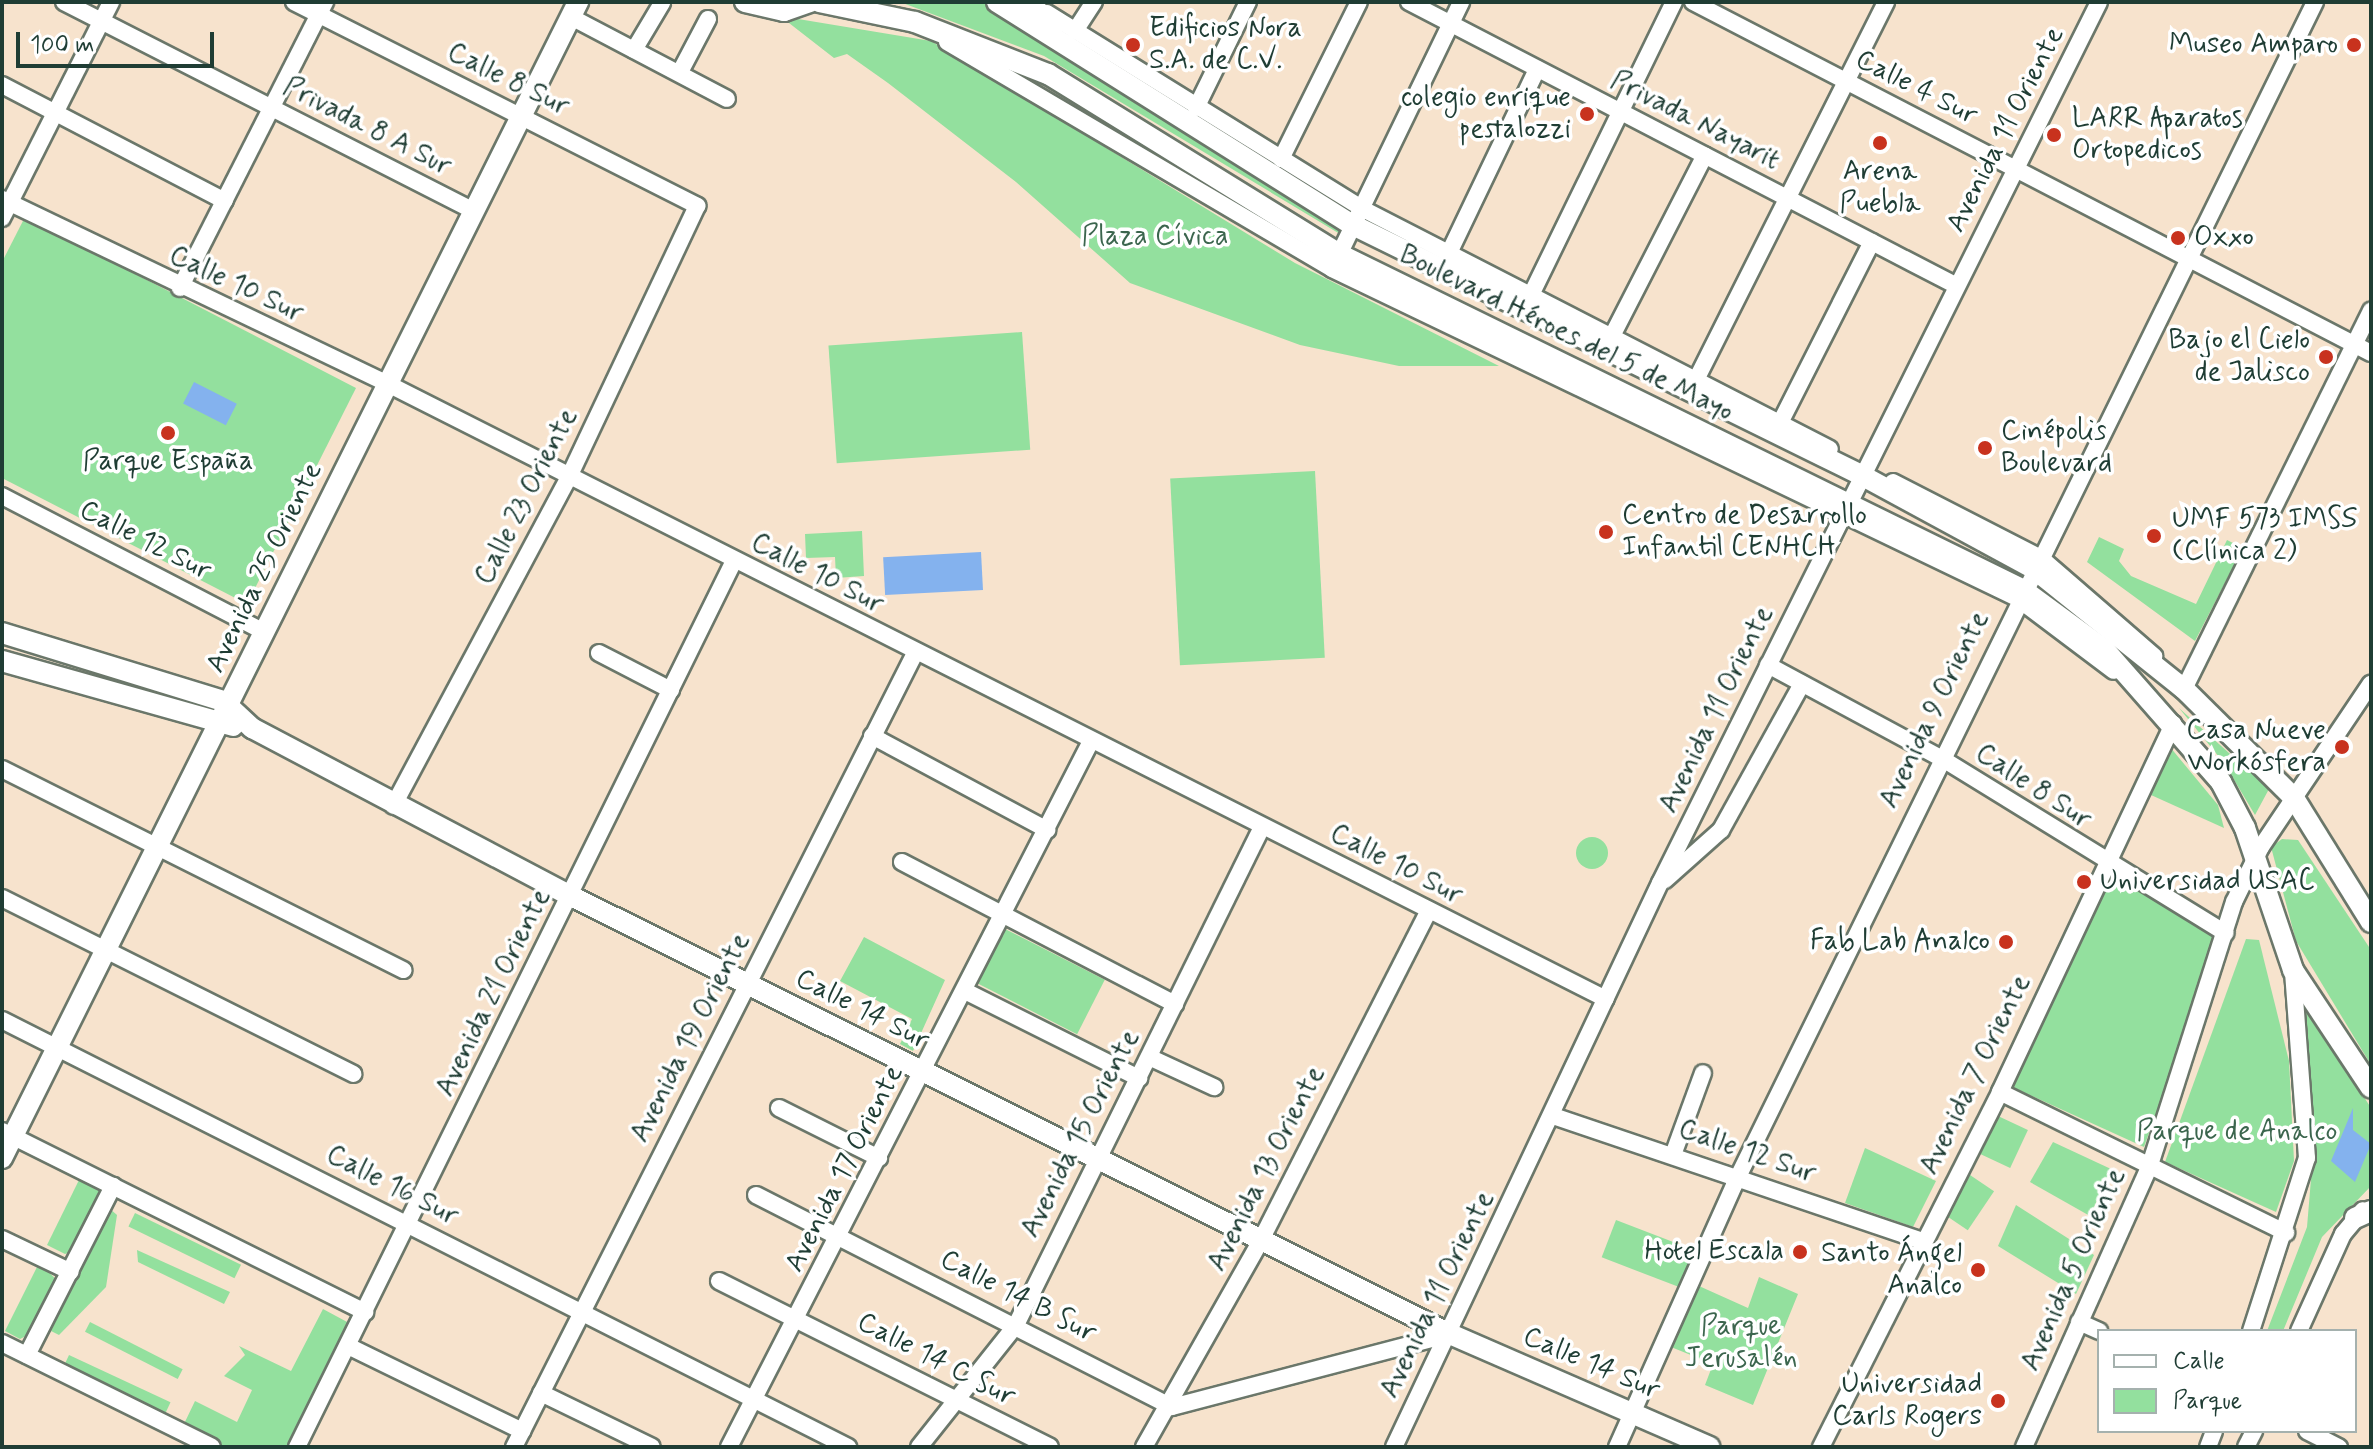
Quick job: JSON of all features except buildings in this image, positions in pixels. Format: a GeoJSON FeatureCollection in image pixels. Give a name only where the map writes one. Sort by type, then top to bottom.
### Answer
{"type":"FeatureCollection","features":[{"type":"Feature","properties":{"kind":"main road"},"geometry":{"type":"LineString","coordinates":[[745,2],[784,11],[810,2]]}},
{"type":"Feature","properties":{"kind":"main road","name":"Boulevard Héroes del 5 de Mayo"},"geometry":{"type":"LineString","coordinates":[[819,2],[915,22],[1048,74],[1335,262],[2020,594],[2105,650],[2173,724],[2235,806],[2293,970],[2371,1088]]}},
{"type":"Feature","properties":{"kind":"main road","name":"Boulevard Héroes del 5 de Mayo"},"geometry":{"type":"LineString","coordinates":[[997,2],[1496,299],[1865,472],[2038,563],[2184,689],[2294,798],[2371,922]]}},
{"type":"Feature","properties":{"kind":"main road"},"geometry":{"type":"LineString","coordinates":[[1029,2],[1086,56]]}},
{"type":"Feature","properties":{"kind":"main road","name":"Avenida 25 Oriente"},"geometry":{"type":"LineString","coordinates":[[2,1158],[8,1134],[57,1047],[225,715],[574,9]]}},
{"type":"Feature","properties":{"kind":"main road"},"geometry":{"type":"LineString","coordinates":[[1496,299],[1531,295]]}},
{"type":"Feature","properties":{"kind":"main road"},"geometry":{"type":"LineString","coordinates":[[2,633],[225,715]]}},
{"type":"Feature","properties":{"kind":"main road"},"geometry":{"type":"LineString","coordinates":[[2,661],[225,715]]}},
{"type":"Feature","properties":{"kind":"main road","name":"Calle 14 Sur"},"geometry":{"type":"LineString","coordinates":[[225,715],[393,806],[571,896],[1450,1334],[1710,1447]]}},
{"type":"Feature","properties":{"kind":"street","name":"Privada 8 A Sur"},"geometry":{"type":"LineString","coordinates":[[64,2],[475,211]]}},
{"type":"Feature","properties":{"kind":"street"},"geometry":{"type":"LineString","coordinates":[[4,207],[111,2]]}},
{"type":"Feature","properties":{"kind":"street","name":"Calle 8 Sur"},"geometry":{"type":"LineString","coordinates":[[294,2],[322,8],[521,116],[697,206]]}},
{"type":"Feature","properties":{"kind":"street","name":"Boulevard Héroes del 5 de Mayo"},"geometry":{"type":"LineString","coordinates":[[1029,2],[1281,159],[1357,216],[1449,253],[1780,423],[1865,472]]}},
{"type":"Feature","properties":{"kind":"street"},"geometry":{"type":"LineString","coordinates":[[1075,31],[1094,2]]}},
{"type":"Feature","properties":{"kind":"street"},"geometry":{"type":"LineString","coordinates":[[1196,108],[1248,2]]}},
{"type":"Feature","properties":{"kind":"street"},"geometry":{"type":"LineString","coordinates":[[1281,159],[1359,2]]}},
{"type":"Feature","properties":{"kind":"street","name":"Privada Nayarit"},"geometry":{"type":"LineString","coordinates":[[1409,2],[1957,286]]}},
{"type":"Feature","properties":{"kind":"street"},"geometry":{"type":"LineString","coordinates":[[1335,262],[1461,2]]}},
{"type":"Feature","properties":{"kind":"street"},"geometry":{"type":"LineString","coordinates":[[1531,295],[1674,2]]}},
{"type":"Feature","properties":{"kind":"street","name":"Calle 4 Sur"},"geometry":{"type":"LineString","coordinates":[[1693,2],[2371,353]]}},
{"type":"Feature","properties":{"kind":"street"},"geometry":{"type":"LineString","coordinates":[[1696,380],[1886,2]]}},
{"type":"Feature","properties":{"kind":"street","name":"Avenida 11 Oriente"},"geometry":{"type":"LineString","coordinates":[[1394,1447],[1553,1116],[1660,883],[2099,2]]}},
{"type":"Feature","properties":{"kind":"street","name":"Avenida 9 Oriente"},"geometry":{"type":"LineString","coordinates":[[1617,1447],[1739,1176],[2020,594],[2315,2]]}},
{"type":"Feature","properties":{"kind":"street"},"geometry":{"type":"LineString","coordinates":[[634,50],[662,3]]}},
{"type":"Feature","properties":{"kind":"street"},"geometry":{"type":"LineString","coordinates":[[180,288],[322,8]]}},
{"type":"Feature","properties":{"kind":"street"},"geometry":{"type":"LineString","coordinates":[[574,9],[634,50],[727,99]]}},
{"type":"Feature","properties":{"kind":"street"},"geometry":{"type":"LineString","coordinates":[[680,72],[708,19]]}},
{"type":"Feature","properties":{"kind":"street"},"geometry":{"type":"LineString","coordinates":[[1449,253],[1537,69]]}},
{"type":"Feature","properties":{"kind":"street"},"geometry":{"type":"LineString","coordinates":[[2,85],[225,201]]}},
{"type":"Feature","properties":{"kind":"street"},"geometry":{"type":"LineString","coordinates":[[1612,336],[1705,155]]}},
{"type":"Feature","properties":{"kind":"street","name":"Calle 23 Oriente"},"geometry":{"type":"LineString","coordinates":[[393,806],[570,475],[697,206]]}},
{"type":"Feature","properties":{"kind":"street","name":"Calle 10 Sur"},"geometry":{"type":"LineString","coordinates":[[4,207],[388,384],[915,653],[1606,999]]}},
{"type":"Feature","properties":{"kind":"street"},"geometry":{"type":"LineString","coordinates":[[1780,423],[1872,242]]}},
{"type":"Feature","properties":{"kind":"street"},"geometry":{"type":"LineString","coordinates":[[2184,689],[2371,311]]}},
{"type":"Feature","properties":{"kind":"street","name":"Calle 12 Sur"},"geometry":{"type":"LineString","coordinates":[[2,496],[264,632]]}},
{"type":"Feature","properties":{"kind":"street","name":"Avenida 21 Oriente"},"geometry":{"type":"LineString","coordinates":[[297,1447],[734,561]]}},
{"type":"Feature","properties":{"kind":"street"},"geometry":{"type":"LineString","coordinates":[[599,653],[671,690]]}},
{"type":"Feature","properties":{"kind":"street","name":"Avenida 19 Oriente"},"geometry":{"type":"LineString","coordinates":[[514,1447],[915,653]]}},
{"type":"Feature","properties":{"kind":"street","name":"Calle 8 Sur"},"geometry":{"type":"LineString","coordinates":[[1768,665],[1941,758],[2104,864],[2226,933]]}},
{"type":"Feature","properties":{"kind":"street","name":"Avenida 5 Oriente"},"geometry":{"type":"LineString","coordinates":[[2024,1447],[2150,1165],[2226,933],[2255,858],[2371,683]]}},
{"type":"Feature","properties":{"kind":"street"},"geometry":{"type":"LineString","coordinates":[[1660,883],[1721,830],[1802,684]]}},
{"type":"Feature","properties":{"kind":"street","name":"Avenida 7 Oriente"},"geometry":{"type":"LineString","coordinates":[[1821,1447],[2000,1092],[2104,864],[2173,724]]}},
{"type":"Feature","properties":{"kind":"street"},"geometry":{"type":"LineString","coordinates":[[872,736],[1047,830]]}},
{"type":"Feature","properties":{"kind":"street","name":"Avenida 17 Oriente"},"geometry":{"type":"LineString","coordinates":[[729,1447],[759,1400],[1091,741]]}},
{"type":"Feature","properties":{"kind":"street"},"geometry":{"type":"LineString","coordinates":[[2,769],[403,970]]}},
{"type":"Feature","properties":{"kind":"street","name":"Avenida 15 Oriente"},"geometry":{"type":"LineString","coordinates":[[919,1447],[1016,1325],[1095,1158],[1139,1078],[1262,827]]}},
{"type":"Feature","properties":{"kind":"street"},"geometry":{"type":"LineString","coordinates":[[902,862],[1175,1004]]}},
{"type":"Feature","properties":{"kind":"street"},"geometry":{"type":"LineString","coordinates":[[2,898],[353,1074]]}},
{"type":"Feature","properties":{"kind":"street","name":"Avenida 13 Oriente"},"geometry":{"type":"LineString","coordinates":[[1144,1447],[1172,1407],[1261,1240],[1429,910]]}},
{"type":"Feature","properties":{"kind":"street"},"geometry":{"type":"LineString","coordinates":[[2252,1329],[2286,1233],[2307,1158],[2293,970]]}},
{"type":"Feature","properties":{"kind":"street"},"geometry":{"type":"LineString","coordinates":[[965,991],[1139,1078]]}},
{"type":"Feature","properties":{"kind":"street","name":"Calle 16 Sur"},"geometry":{"type":"LineString","coordinates":[[2,1020],[848,1447]]}},
{"type":"Feature","properties":{"kind":"street"},"geometry":{"type":"LineString","coordinates":[[1149,1057],[1214,1087]]}},
{"type":"Feature","properties":{"kind":"street"},"geometry":{"type":"LineString","coordinates":[[1673,1155],[1703,1073]]}},
{"type":"Feature","properties":{"kind":"street"},"geometry":{"type":"LineString","coordinates":[[2000,1092],[2286,1233]]}},
{"type":"Feature","properties":{"kind":"street"},"geometry":{"type":"LineString","coordinates":[[779,1108],[879,1158]]}},
{"type":"Feature","properties":{"kind":"street","name":"Calle 12 Sur"},"geometry":{"type":"LineString","coordinates":[[1553,1116],[1739,1176],[1923,1241]]}},
{"type":"Feature","properties":{"kind":"street"},"geometry":{"type":"LineString","coordinates":[[8,1134],[365,1312]]}},
{"type":"Feature","properties":{"kind":"street"},"geometry":{"type":"LineString","coordinates":[[27,1355],[113,1186]]}},
{"type":"Feature","properties":{"kind":"street","name":"Calle 14 B Sur"},"geometry":{"type":"LineString","coordinates":[[756,1195],[1172,1407]]}},
{"type":"Feature","properties":{"kind":"street"},"geometry":{"type":"LineString","coordinates":[[2300,1329],[2371,1203]]}},
{"type":"Feature","properties":{"kind":"street"},"geometry":{"type":"LineString","coordinates":[[2,1239],[71,1272]]}},
{"type":"Feature","properties":{"kind":"street","name":"Calle 14 C Sur"},"geometry":{"type":"LineString","coordinates":[[719,1281],[1050,1447]]}},
{"type":"Feature","properties":{"kind":"street"},"geometry":{"type":"LineString","coordinates":[[2079,1322],[2097,1330]]}},
{"type":"Feature","properties":{"kind":"street"},"geometry":{"type":"LineString","coordinates":[[1172,1407],[1450,1334]]}},
{"type":"Feature","properties":{"kind":"street"},"geometry":{"type":"LineString","coordinates":[[2,1343],[212,1447]]}},
{"type":"Feature","properties":{"kind":"street"},"geometry":{"type":"LineString","coordinates":[[348,1346],[522,1431]]}},
{"type":"Feature","properties":{"kind":"street"},"geometry":{"type":"LineString","coordinates":[[541,1393],[652,1447]]}},
{"type":"Feature","properties":{"kind":"street"},"geometry":{"type":"LineString","coordinates":[[2311,1433],[2339,1447]]}},
{"type":"Feature","properties":{"kind":"green space"},"geometry":{"type":"Polygon","coordinates":[[[900,2],[983,2],[1344,226],[1340,234],[1044,56],[900,2]]]}},
{"type":"Feature","properties":{"kind":"green space","name":"Plaza Cívica"},"geometry":{"type":"Polygon","coordinates":[[[780,16],[931,41],[1295,263],[1499,366],[1399,366],[1300,345],[1130,283],[1016,182],[888,83],[847,54],[834,58],[780,16]]]}},
{"type":"Feature","properties":{"kind":"green space","name":"Parque España"},"geometry":{"type":"Polygon","coordinates":[[[25,217],[356,388],[247,604],[2,478],[2,262],[25,217]]]}},
{"type":"Feature","properties":{"kind":"green space"},"geometry":{"type":"Polygon","coordinates":[[[1022,332],[1030,450],[837,463],[828,346],[1022,332]]]}},
{"type":"Feature","properties":{"kind":"green space"},"geometry":{"type":"Polygon","coordinates":[[[1315,471],[1325,658],[1180,665],[1170,479],[1315,471]]]}},
{"type":"Feature","properties":{"kind":"green space"},"geometry":{"type":"Polygon","coordinates":[[[862,531],[864,576],[836,578],[835,557],[806,558],[805,534],[862,531]]]}},
{"type":"Feature","properties":{"kind":"green space"},"geometry":{"type":"Polygon","coordinates":[[[2099,537],[2124,549],[2119,561],[2131,576],[2196,604],[2227,540],[2243,548],[2195,641],[2087,562],[2099,537]]]}},
{"type":"Feature","properties":{"kind":"green space"},"geometry":{"type":"Polygon","coordinates":[[[2179,708],[2269,789],[2255,815],[2224,763],[2179,708]]]}},
{"type":"Feature","properties":{"kind":"green space"},"geometry":{"type":"Polygon","coordinates":[[[2170,747],[2218,805],[2224,828],[2151,795],[2170,747]]]}},
{"type":"Feature","properties":{"kind":"green space"},"geometry":{"type":"Polygon","coordinates":[[[1592,837],[1603,842],[1608,853],[1603,864],[1592,869],[1581,864],[1576,853],[1581,842],[1592,837]]]}},
{"type":"Feature","properties":{"kind":"green space"},"geometry":{"type":"Polygon","coordinates":[[[2282,839],[2298,840],[2371,950],[2371,1065],[2296,941],[2271,847],[2282,839]]]}},
{"type":"Feature","properties":{"kind":"green space"},"geometry":{"type":"Polygon","coordinates":[[[2106,873],[2219,937],[2144,1147],[2010,1086],[2106,873]]]}},
{"type":"Feature","properties":{"kind":"green space"},"geometry":{"type":"Polygon","coordinates":[[[1005,929],[1105,980],[1077,1034],[977,983],[1005,929]]]}},
{"type":"Feature","properties":{"kind":"green space"},"geometry":{"type":"Polygon","coordinates":[[[864,937],[945,980],[913,1051],[900,1044],[912,1019],[840,981],[864,937]]]}},
{"type":"Feature","properties":{"kind":"green space","name":"Parque de Analco"},"geometry":{"type":"Polygon","coordinates":[[[2246,939],[2259,940],[2289,1061],[2294,1161],[2276,1212],[2165,1162],[2246,939]]]}},
{"type":"Feature","properties":{"kind":"green space"},"geometry":{"type":"Polygon","coordinates":[[[2299,995],[2371,1108],[2371,1186],[2322,1237],[2284,1329],[2268,1329],[2307,1227],[2315,1131],[2299,995]]]}},
{"type":"Feature","properties":{"kind":"green space"},"geometry":{"type":"Polygon","coordinates":[[[1998,1116],[2028,1130],[2010,1168],[1980,1154],[1998,1116]]]}},
{"type":"Feature","properties":{"kind":"green space"},"geometry":{"type":"Polygon","coordinates":[[[2053,1142],[2111,1169],[2090,1216],[2030,1182],[2053,1142]]]}},
{"type":"Feature","properties":{"kind":"green space"},"geometry":{"type":"Polygon","coordinates":[[[1865,1148],[1936,1181],[1913,1227],[1845,1203],[1865,1148]]]}},
{"type":"Feature","properties":{"kind":"green space"},"geometry":{"type":"Polygon","coordinates":[[[1970,1175],[1994,1191],[1968,1230],[1944,1214],[1970,1175]]]}},
{"type":"Feature","properties":{"kind":"green space"},"geometry":{"type":"Polygon","coordinates":[[[79,1180],[104,1192],[76,1250],[65,1254],[47,1245],[79,1180]]]}},
{"type":"Feature","properties":{"kind":"green space"},"geometry":{"type":"Polygon","coordinates":[[[2016,1205],[2094,1255],[2076,1294],[1998,1246],[2016,1205]]]}},
{"type":"Feature","properties":{"kind":"green space"},"geometry":{"type":"Polygon","coordinates":[[[109,1208],[117,1215],[106,1287],[59,1335],[51,1331],[109,1208]]]}},
{"type":"Feature","properties":{"kind":"green space"},"geometry":{"type":"Polygon","coordinates":[[[135,1213],[241,1265],[234,1278],[128,1226],[135,1213]]]}},
{"type":"Feature","properties":{"kind":"green space"},"geometry":{"type":"Polygon","coordinates":[[[1616,1220],[1695,1250],[1681,1288],[1602,1257],[1616,1220]]]}},
{"type":"Feature","properties":{"kind":"green space"},"geometry":{"type":"Polygon","coordinates":[[[137,1250],[230,1292],[224,1304],[138,1262],[137,1250]]]}},
{"type":"Feature","properties":{"kind":"green space"},"geometry":{"type":"Polygon","coordinates":[[[39,1263],[58,1281],[34,1332],[20,1339],[5,1331],[39,1263]]]}},
{"type":"Feature","properties":{"kind":"green space","name":"Parque Jerusalén"},"geometry":{"type":"Polygon","coordinates":[[[1759,1277],[1798,1294],[1753,1405],[1705,1385],[1713,1364],[1671,1347],[1699,1286],[1748,1308],[1759,1277]]]}},
{"type":"Feature","properties":{"kind":"green space"},"geometry":{"type":"Polygon","coordinates":[[[323,1309],[349,1323],[286,1447],[223,1447],[183,1426],[195,1401],[237,1422],[252,1390],[224,1376],[245,1355],[239,1346],[291,1371],[323,1309]]]}},
{"type":"Feature","properties":{"kind":"green space"},"geometry":{"type":"Polygon","coordinates":[[[90,1322],[183,1369],[178,1379],[85,1332],[90,1322]]]}},
{"type":"Feature","properties":{"kind":"green space"},"geometry":{"type":"Polygon","coordinates":[[[69,1355],[171,1402],[164,1417],[62,1370],[69,1355]]]}},
{"type":"Feature","properties":{"kind":"water"},"geometry":{"type":"Polygon","coordinates":[[[194,382],[237,404],[226,425],[183,403],[194,382]]]}},
{"type":"Feature","properties":{"kind":"water"},"geometry":{"type":"Polygon","coordinates":[[[981,552],[983,590],[885,595],[883,557],[981,552]]]}},
{"type":"Feature","properties":{"kind":"water"},"geometry":{"type":"Polygon","coordinates":[[[2353,1108],[2353,1130],[2371,1144],[2355,1182],[2331,1161],[2353,1108]]]}},
{"type":"Feature","properties":{"kind":"place","name":"Edificios Nora S.A. de C.V."},"geometry":{"type":"Point","coordinates":[1133,45]}},
{"type":"Feature","properties":{"kind":"place","name":"Museo Amparo"},"geometry":{"type":"Point","coordinates":[2354,45]}},
{"type":"Feature","properties":{"kind":"place","name":"colegio enrique pestalozzi"},"geometry":{"type":"Point","coordinates":[1587,114]}},
{"type":"Feature","properties":{"kind":"place","name":"LARR Aparatos Ortopedicos"},"geometry":{"type":"Point","coordinates":[2054,135]}},
{"type":"Feature","properties":{"kind":"place","name":"Arena Puebla"},"geometry":{"type":"Point","coordinates":[1880,143]}},
{"type":"Feature","properties":{"kind":"place","name":"Oxxo"},"geometry":{"type":"Point","coordinates":[2178,238]}},
{"type":"Feature","properties":{"kind":"place","name":"Bajo el Cielo de Jalisco"},"geometry":{"type":"Point","coordinates":[2326,357]}},
{"type":"Feature","properties":{"kind":"place","name":"Parque España"},"geometry":{"type":"Point","coordinates":[168,433]}},
{"type":"Feature","properties":{"kind":"place","name":"Cinépolis Boulevard"},"geometry":{"type":"Point","coordinates":[1985,448]}},
{"type":"Feature","properties":{"kind":"place","name":"Centro de Desarrollo Infantil CENHCH"},"geometry":{"type":"Point","coordinates":[1606,532]}},
{"type":"Feature","properties":{"kind":"place","name":"UMF 573 IMSS (Clínica 2)"},"geometry":{"type":"Point","coordinates":[2154,536]}},
{"type":"Feature","properties":{"kind":"place","name":"Casa Nueve Workósfera"},"geometry":{"type":"Point","coordinates":[2342,747]}},
{"type":"Feature","properties":{"kind":"place","name":"Universidad USAC"},"geometry":{"type":"Point","coordinates":[2084,882]}},
{"type":"Feature","properties":{"kind":"place","name":"Fab Lab Analco"},"geometry":{"type":"Point","coordinates":[2006,942]}},
{"type":"Feature","properties":{"kind":"place","name":"Hotel Escala"},"geometry":{"type":"Point","coordinates":[1800,1252]}},
{"type":"Feature","properties":{"kind":"place","name":"Santo Ángel Analco"},"geometry":{"type":"Point","coordinates":[1978,1270]}},
{"type":"Feature","properties":{"kind":"place","name":"Universidad Carls Rogers"},"geometry":{"type":"Point","coordinates":[1998,1401]}}]}
